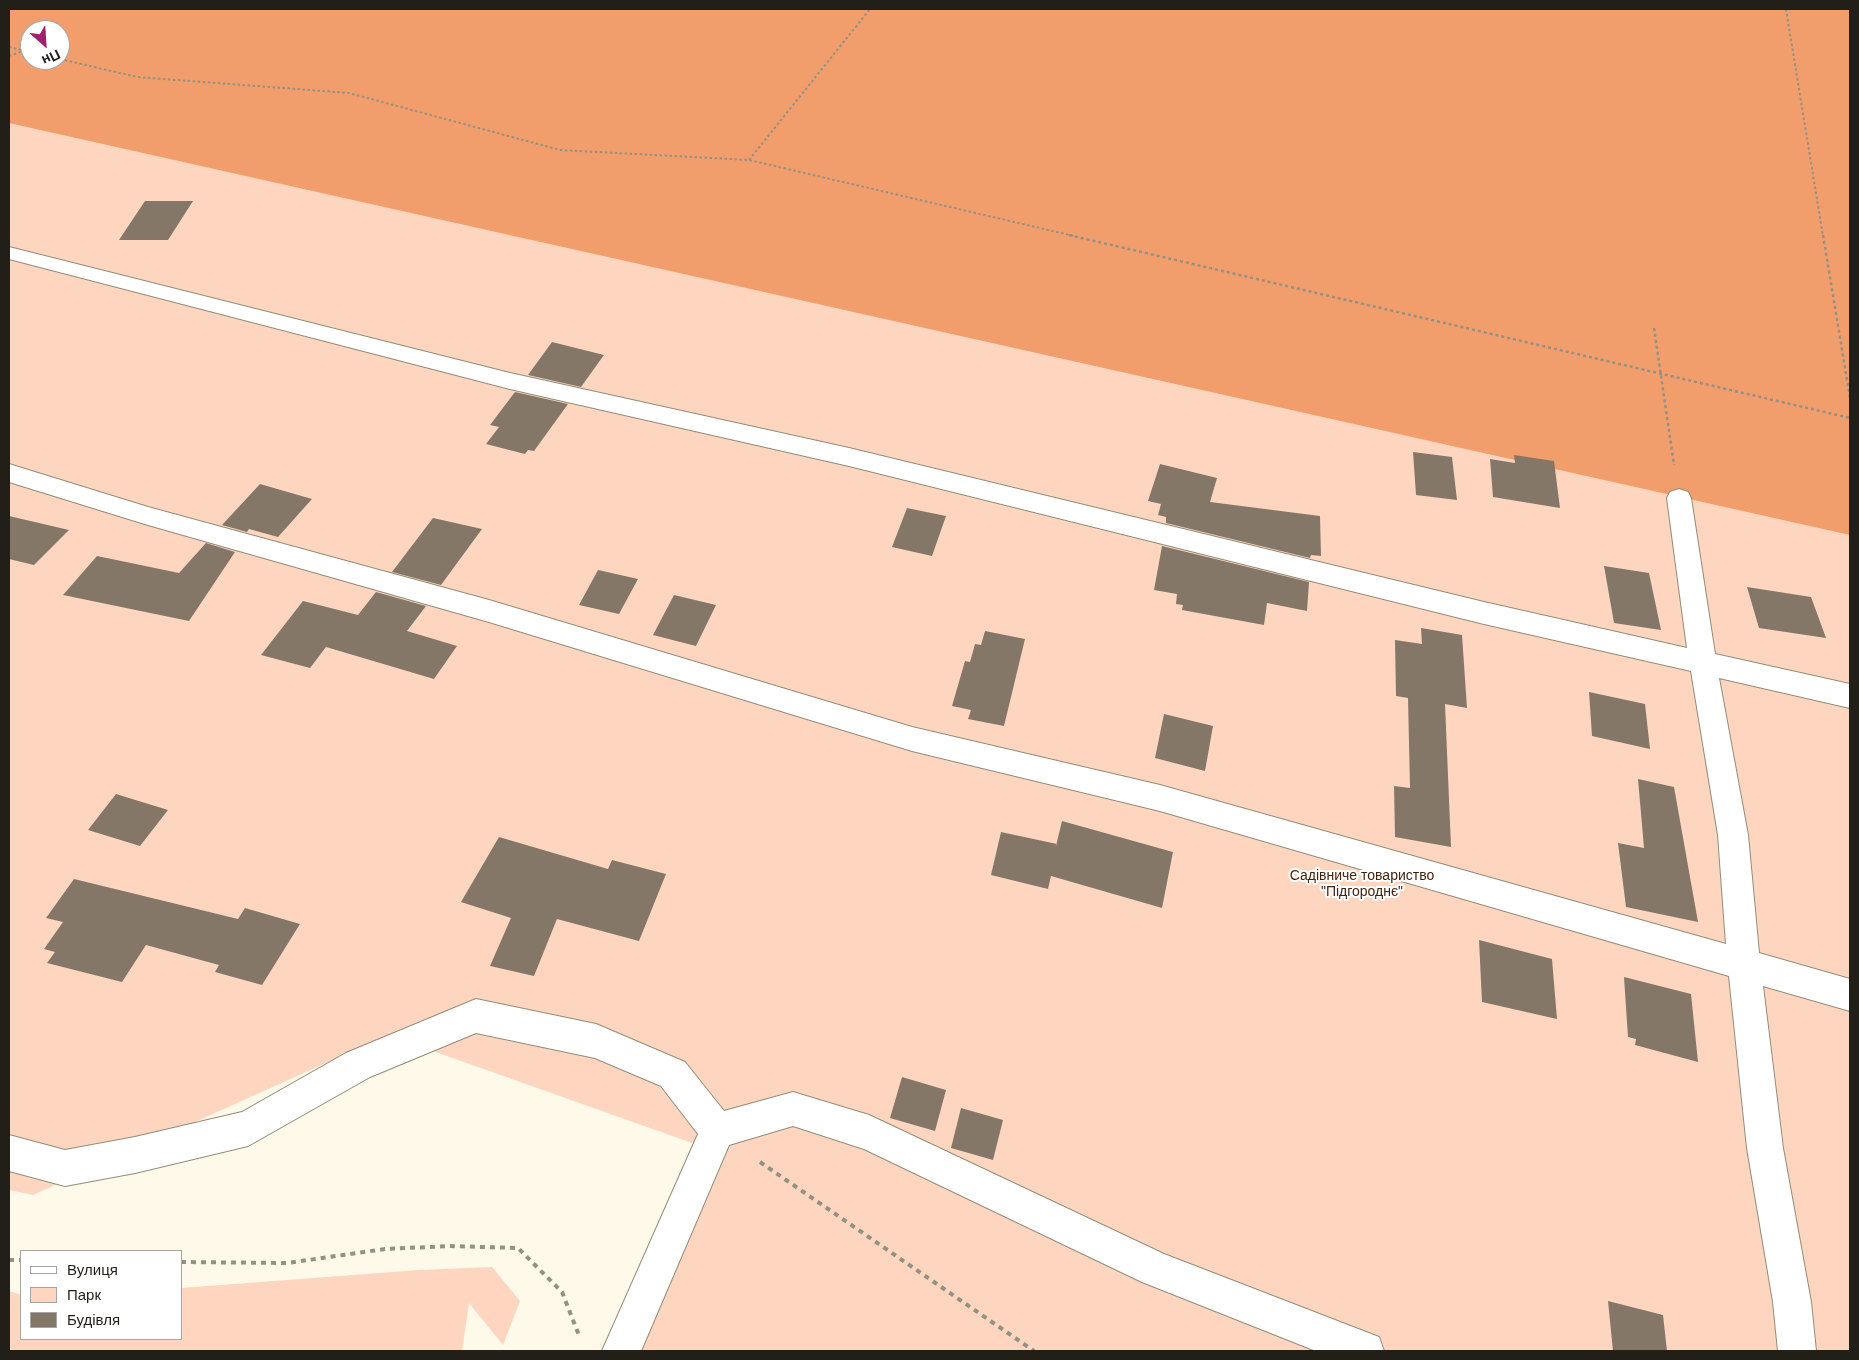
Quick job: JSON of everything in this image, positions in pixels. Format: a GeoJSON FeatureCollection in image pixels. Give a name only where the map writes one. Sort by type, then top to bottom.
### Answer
{"type":"FeatureCollection","features":[{"type":"Feature","properties":{"kind":"street"},"geometry":{"type":"LineString","coordinates":[[9,253],[510,381],[849,457],[1484,613],[1850,696]]}},
{"type":"Feature","properties":{"kind":"street"},"geometry":{"type":"LineString","coordinates":[[9,473],[148,516],[489,611],[912,739],[1160,798],[1850,995]]}},
{"type":"Feature","properties":{"kind":"street"},"geometry":{"type":"LineString","coordinates":[[1679,498],[1702,662],[1733,835],[1744,964],[1766,1148],[1792,1302],[1797,1351]]}},
{"type":"Feature","properties":{"kind":"street"},"geometry":{"type":"LineString","coordinates":[[9,1153],[65,1168],[134,1156],[248,1128],[358,1065],[476,1016],[596,1041],[673,1074],[717,1132]]}},
{"type":"Feature","properties":{"kind":"street"},"geometry":{"type":"LineString","coordinates":[[621,1351],[717,1132],[793,1109],[869,1133],[1155,1269],[1366,1351]]}},
{"type":"Feature","properties":{"kind":"path"},"geometry":{"type":"LineString","coordinates":[[749,160],[870,9]]}},
{"type":"Feature","properties":{"kind":"path"},"geometry":{"type":"LineString","coordinates":[[1786,9],[1850,398]]}},
{"type":"Feature","properties":{"kind":"path"},"geometry":{"type":"LineString","coordinates":[[70,61],[138,76],[349,93],[560,150],[749,160],[1850,418]]}},
{"type":"Feature","properties":{"kind":"path"},"geometry":{"type":"LineString","coordinates":[[1654,328],[1679,498]]}},
{"type":"Feature","properties":{"kind":"path"},"geometry":{"type":"LineString","coordinates":[[717,1132],[1034,1351]]}},
{"type":"Feature","properties":{"kind":"path"},"geometry":{"type":"LineString","coordinates":[[182,1262],[287,1263],[385,1249],[450,1246],[518,1248],[562,1292],[582,1343]]}},
{"type":"Feature","properties":{"kind":"green space","name":"Садівниче товариство \"Підгороднє\""},"geometry":{"type":"Polygon","coordinates":[[[9,114],[1850,512],[1850,1351],[621,1351],[709,1149],[388,1035],[33,1195],[9,1190],[9,114]]]}},
{"type":"Feature","properties":{"kind":"green space"},"geometry":{"type":"Polygon","coordinates":[[[492,1267],[520,1301],[503,1345],[469,1303],[462,1351],[9,1351],[9,1291],[20,1295],[20,1340],[182,1340],[182,1288],[419,1270],[492,1267]]]}},
{"type":"Feature","properties":{"kind":"shaded area"},"geometry":{"type":"Polygon","coordinates":[[[9,9],[1850,9],[1850,535],[9,123],[9,9]]]}},
{"type":"Feature","properties":{"kind":"building"},"geometry":{"type":"Polygon","coordinates":[[[145,201],[193,201],[168,240],[119,240],[145,201]]]}},
{"type":"Feature","properties":{"kind":"building"},"geometry":{"type":"Polygon","coordinates":[[[552,342],[604,355],[581,387],[528,375],[552,342]]]}},
{"type":"Feature","properties":{"kind":"building"},"geometry":{"type":"Polygon","coordinates":[[[515,392],[568,404],[534,451],[528,450],[525,454],[486,444],[499,427],[490,425],[515,392]]]}},
{"type":"Feature","properties":{"kind":"building"},"geometry":{"type":"Polygon","coordinates":[[[1413,452],[1452,457],[1457,500],[1416,495],[1413,452]]]}},
{"type":"Feature","properties":{"kind":"building"},"geometry":{"type":"Polygon","coordinates":[[[1514,455],[1554,461],[1560,508],[1493,497],[1490,459],[1515,463],[1514,455]]]}},
{"type":"Feature","properties":{"kind":"building"},"geometry":{"type":"Polygon","coordinates":[[[1160,464],[1217,478],[1210,502],[1320,516],[1321,556],[1311,555],[1310,558],[1166,523],[1166,517],[1158,515],[1161,504],[1148,501],[1160,464]]]}},
{"type":"Feature","properties":{"kind":"building"},"geometry":{"type":"Polygon","coordinates":[[[260,484],[312,499],[278,537],[249,529],[247,532],[222,525],[260,484]]]}},
{"type":"Feature","properties":{"kind":"building"},"geometry":{"type":"Polygon","coordinates":[[[907,508],[946,516],[932,556],[892,547],[907,508]]]}},
{"type":"Feature","properties":{"kind":"building"},"geometry":{"type":"Polygon","coordinates":[[[9,516],[69,530],[34,565],[9,559],[9,516]]]}},
{"type":"Feature","properties":{"kind":"building"},"geometry":{"type":"Polygon","coordinates":[[[433,518],[482,529],[441,585],[392,572],[433,518]]]}},
{"type":"Feature","properties":{"kind":"building"},"geometry":{"type":"Polygon","coordinates":[[[206,543],[235,552],[189,621],[63,595],[97,556],[179,573],[206,543]]]}},
{"type":"Feature","properties":{"kind":"building"},"geometry":{"type":"Polygon","coordinates":[[[1162,546],[1309,582],[1307,611],[1267,603],[1264,625],[1182,610],[1183,605],[1176,604],[1177,594],[1154,590],[1162,546]]]}},
{"type":"Feature","properties":{"kind":"building"},"geometry":{"type":"Polygon","coordinates":[[[1604,566],[1649,573],[1661,630],[1614,623],[1604,566]]]}},
{"type":"Feature","properties":{"kind":"building"},"geometry":{"type":"Polygon","coordinates":[[[598,570],[638,579],[619,614],[579,605],[598,570]]]}},
{"type":"Feature","properties":{"kind":"building"},"geometry":{"type":"Polygon","coordinates":[[[1747,587],[1811,597],[1826,638],[1759,628],[1747,587]]]}},
{"type":"Feature","properties":{"kind":"building"},"geometry":{"type":"Polygon","coordinates":[[[376,592],[426,606],[407,631],[457,646],[434,679],[326,647],[310,668],[261,655],[303,601],[358,615],[376,592]]]}},
{"type":"Feature","properties":{"kind":"building"},"geometry":{"type":"Polygon","coordinates":[[[674,595],[716,605],[696,646],[653,635],[674,595]]]}},
{"type":"Feature","properties":{"kind":"building"},"geometry":{"type":"Polygon","coordinates":[[[1421,628],[1462,635],[1467,708],[1445,704],[1451,847],[1395,837],[1394,786],[1410,788],[1408,698],[1396,696],[1395,640],[1422,644],[1421,628]]]}},
{"type":"Feature","properties":{"kind":"building"},"geometry":{"type":"Polygon","coordinates":[[[985,631],[1025,639],[1004,726],[968,719],[971,710],[952,706],[965,661],[970,662],[975,644],[981,645],[985,631]]]}},
{"type":"Feature","properties":{"kind":"building"},"geometry":{"type":"Polygon","coordinates":[[[1589,692],[1645,704],[1650,749],[1592,736],[1589,692]]]}},
{"type":"Feature","properties":{"kind":"building"},"geometry":{"type":"Polygon","coordinates":[[[1164,714],[1213,726],[1205,771],[1155,758],[1164,714]]]}},
{"type":"Feature","properties":{"kind":"building"},"geometry":{"type":"Polygon","coordinates":[[[1638,779],[1674,787],[1698,922],[1626,907],[1618,843],[1644,848],[1638,779]]]}},
{"type":"Feature","properties":{"kind":"building"},"geometry":{"type":"Polygon","coordinates":[[[116,794],[168,810],[140,846],[88,830],[116,794]]]}},
{"type":"Feature","properties":{"kind":"building"},"geometry":{"type":"Polygon","coordinates":[[[1062,821],[1173,852],[1162,908],[1051,876],[1048,889],[991,875],[1001,832],[1057,844],[1062,821]]]}},
{"type":"Feature","properties":{"kind":"building"},"geometry":{"type":"Polygon","coordinates":[[[499,837],[608,869],[612,860],[666,874],[639,941],[557,919],[534,976],[490,966],[511,918],[461,902],[499,837]]]}},
{"type":"Feature","properties":{"kind":"building"},"geometry":{"type":"Polygon","coordinates":[[[74,879],[238,919],[245,908],[300,924],[262,985],[215,972],[219,965],[146,945],[122,982],[47,963],[55,952],[44,949],[63,922],[46,918],[74,879]]]}},
{"type":"Feature","properties":{"kind":"building"},"geometry":{"type":"Polygon","coordinates":[[[1479,940],[1552,959],[1557,1019],[1482,1002],[1479,940]]]}},
{"type":"Feature","properties":{"kind":"building"},"geometry":{"type":"Polygon","coordinates":[[[1624,977],[1691,994],[1698,1062],[1635,1045],[1636,1039],[1628,1037],[1624,977]]]}},
{"type":"Feature","properties":{"kind":"building"},"geometry":{"type":"Polygon","coordinates":[[[902,1077],[946,1090],[935,1131],[890,1118],[902,1077]]]}},
{"type":"Feature","properties":{"kind":"building"},"geometry":{"type":"Polygon","coordinates":[[[961,1108],[1003,1120],[993,1160],[951,1148],[961,1108]]]}},
{"type":"Feature","properties":{"kind":"building"},"geometry":{"type":"Polygon","coordinates":[[[1608,1301],[1663,1315],[1667,1351],[1613,1351],[1608,1301]]]}}]}
